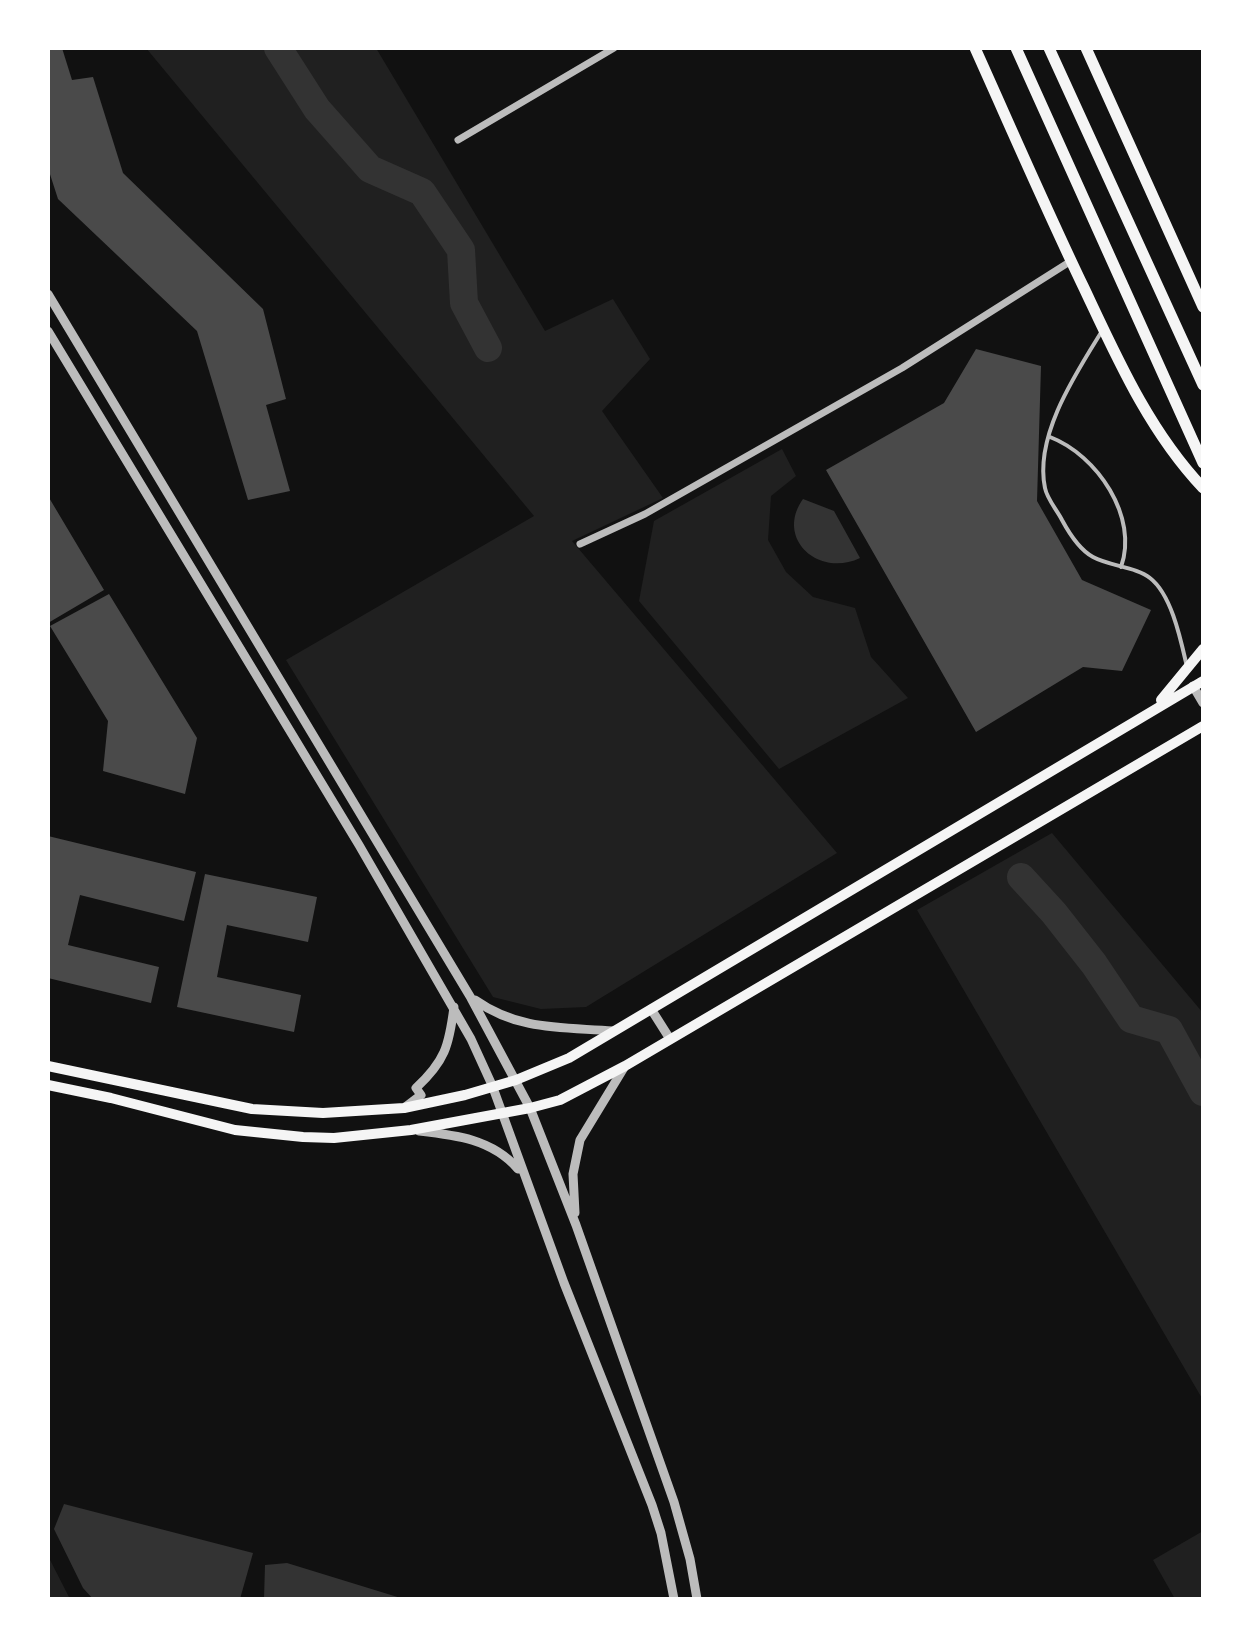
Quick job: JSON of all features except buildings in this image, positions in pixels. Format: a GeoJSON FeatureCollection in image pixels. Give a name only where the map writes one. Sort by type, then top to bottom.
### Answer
{"type":"FeatureCollection","features":[{"type":"Feature","properties":{"kind":"main road"},"geometry":{"type":"LineString","coordinates":[[975,48],[1103,329],[1158,431],[1203,488]]}},
{"type":"Feature","properties":{"kind":"main road"},"geometry":{"type":"LineString","coordinates":[[1016,48],[1203,463]]}},
{"type":"Feature","properties":{"kind":"main road"},"geometry":{"type":"LineString","coordinates":[[1049,48],[1203,385]]}},
{"type":"Feature","properties":{"kind":"main road"},"geometry":{"type":"LineString","coordinates":[[1086,48],[1203,307]]}},
{"type":"Feature","properties":{"kind":"main road"},"geometry":{"type":"LineString","coordinates":[[1155,707],[1203,649]]}},
{"type":"Feature","properties":{"kind":"main road"},"geometry":{"type":"LineString","coordinates":[[48,1066],[252,1109],[323,1113],[404,1108],[516,1080],[569,1058],[1198,683]]}},
{"type":"Feature","properties":{"kind":"main road"},"geometry":{"type":"LineString","coordinates":[[48,1085],[111,1098],[209,1125],[266,1134],[334,1138],[411,1130],[560,1100],[625,1066],[1182,737],[1203,728]]}},
{"type":"Feature","properties":{"kind":"street"},"geometry":{"type":"LineString","coordinates":[[458,140],[614,48]]}},
{"type":"Feature","properties":{"kind":"street"},"geometry":{"type":"LineString","coordinates":[[580,544],[645,514],[902,368],[1071,261]]}},
{"type":"Feature","properties":{"kind":"street"},"geometry":{"type":"LineString","coordinates":[[48,294],[471,998],[530,1108],[576,1225],[674,1502],[690,1559],[697,1599]]}},
{"type":"Feature","properties":{"kind":"street"},"geometry":{"type":"LineString","coordinates":[[48,331],[454,1007],[492,1085],[523,1175],[652,1505],[667,1558],[674,1599]]}},
{"type":"Feature","properties":{"kind":"street"},"geometry":{"type":"LineString","coordinates":[[1198,683],[1203,703]]}},
{"type":"Feature","properties":{"kind":"street"},"geometry":{"type":"LineString","coordinates":[[471,998],[499,1015],[533,1026],[613,1031]]}},
{"type":"Feature","properties":{"kind":"street"},"geometry":{"type":"LineString","coordinates":[[404,1108],[421,1095],[416,1088],[445,1055],[454,1007]]}},
{"type":"Feature","properties":{"kind":"street"},"geometry":{"type":"LineString","coordinates":[[651,1009],[670,1039]]}},
{"type":"Feature","properties":{"kind":"street"},"geometry":{"type":"LineString","coordinates":[[576,1225],[573,1174],[580,1140],[625,1066]]}},
{"type":"Feature","properties":{"kind":"street"},"geometry":{"type":"LineString","coordinates":[[411,1130],[463,1136],[479,1142],[511,1161],[523,1175]]}},
{"type":"Feature","properties":{"kind":"lane"},"geometry":{"type":"LineString","coordinates":[[1103,329],[1075,374],[1056,416],[1044,455],[1045,490],[1070,535],[1092,556],[1150,577],[1167,600],[1187,669]]}},
{"type":"Feature","properties":{"kind":"lane"},"geometry":{"type":"LineString","coordinates":[[1049,437],[1063,442],[1087,462],[1109,488],[1122,517],[1126,553],[1121,567]]}},
{"type":"Feature","properties":{"kind":"shaded area"},"geometry":{"type":"Polygon","coordinates":[[[146,48],[376,48],[545,331],[613,299],[650,359],[602,411],[663,498],[572,541],[837,853],[586,1007],[541,1009],[493,997],[286,660],[534,516],[146,48]]]}},
{"type":"Feature","properties":{"kind":"shaded area"},"geometry":{"type":"Polygon","coordinates":[[[782,449],[796,476],[771,496],[768,540],[786,572],[813,597],[855,608],[871,657],[908,698],[779,769],[639,601],[654,521],[782,449]]]}},
{"type":"Feature","properties":{"kind":"shaded area"},"geometry":{"type":"Polygon","coordinates":[[[803,499],[834,511],[860,558],[829,563],[805,551],[794,527],[803,499]]]}},
{"type":"Feature","properties":{"kind":"shaded area"},"geometry":{"type":"Polygon","coordinates":[[[1052,833],[1203,1013],[1203,1400],[917,910],[1052,833]]]}},
{"type":"Feature","properties":{"kind":"shaded area"},"geometry":{"type":"Polygon","coordinates":[[[64,1504],[253,1553],[240,1599],[93,1599],[83,1588],[54,1529],[64,1504]]]}},
{"type":"Feature","properties":{"kind":"shaded area"},"geometry":{"type":"Polygon","coordinates":[[[1203,1531],[1203,1599],[1175,1599],[1153,1560],[1203,1531]]]}},
{"type":"Feature","properties":{"kind":"shaded area"},"geometry":{"type":"Polygon","coordinates":[[[48,1556],[70,1599],[48,1599],[48,1556]]]}},
{"type":"Feature","properties":{"kind":"shaded area"},"geometry":{"type":"Polygon","coordinates":[[[287,1563],[404,1599],[264,1599],[265,1565],[287,1563]]]}},
{"type":"Feature","properties":{"kind":"waterway"},"geometry":{"type":"LineString","coordinates":[[278,48],[317,109],[370,169],[422,192],[461,250],[464,303],[488,348]]}},
{"type":"Feature","properties":{"kind":"waterway"},"geometry":{"type":"LineString","coordinates":[[1021,877],[1094,964],[1131,1019],[1169,1030],[1203,1092]]}}]}
